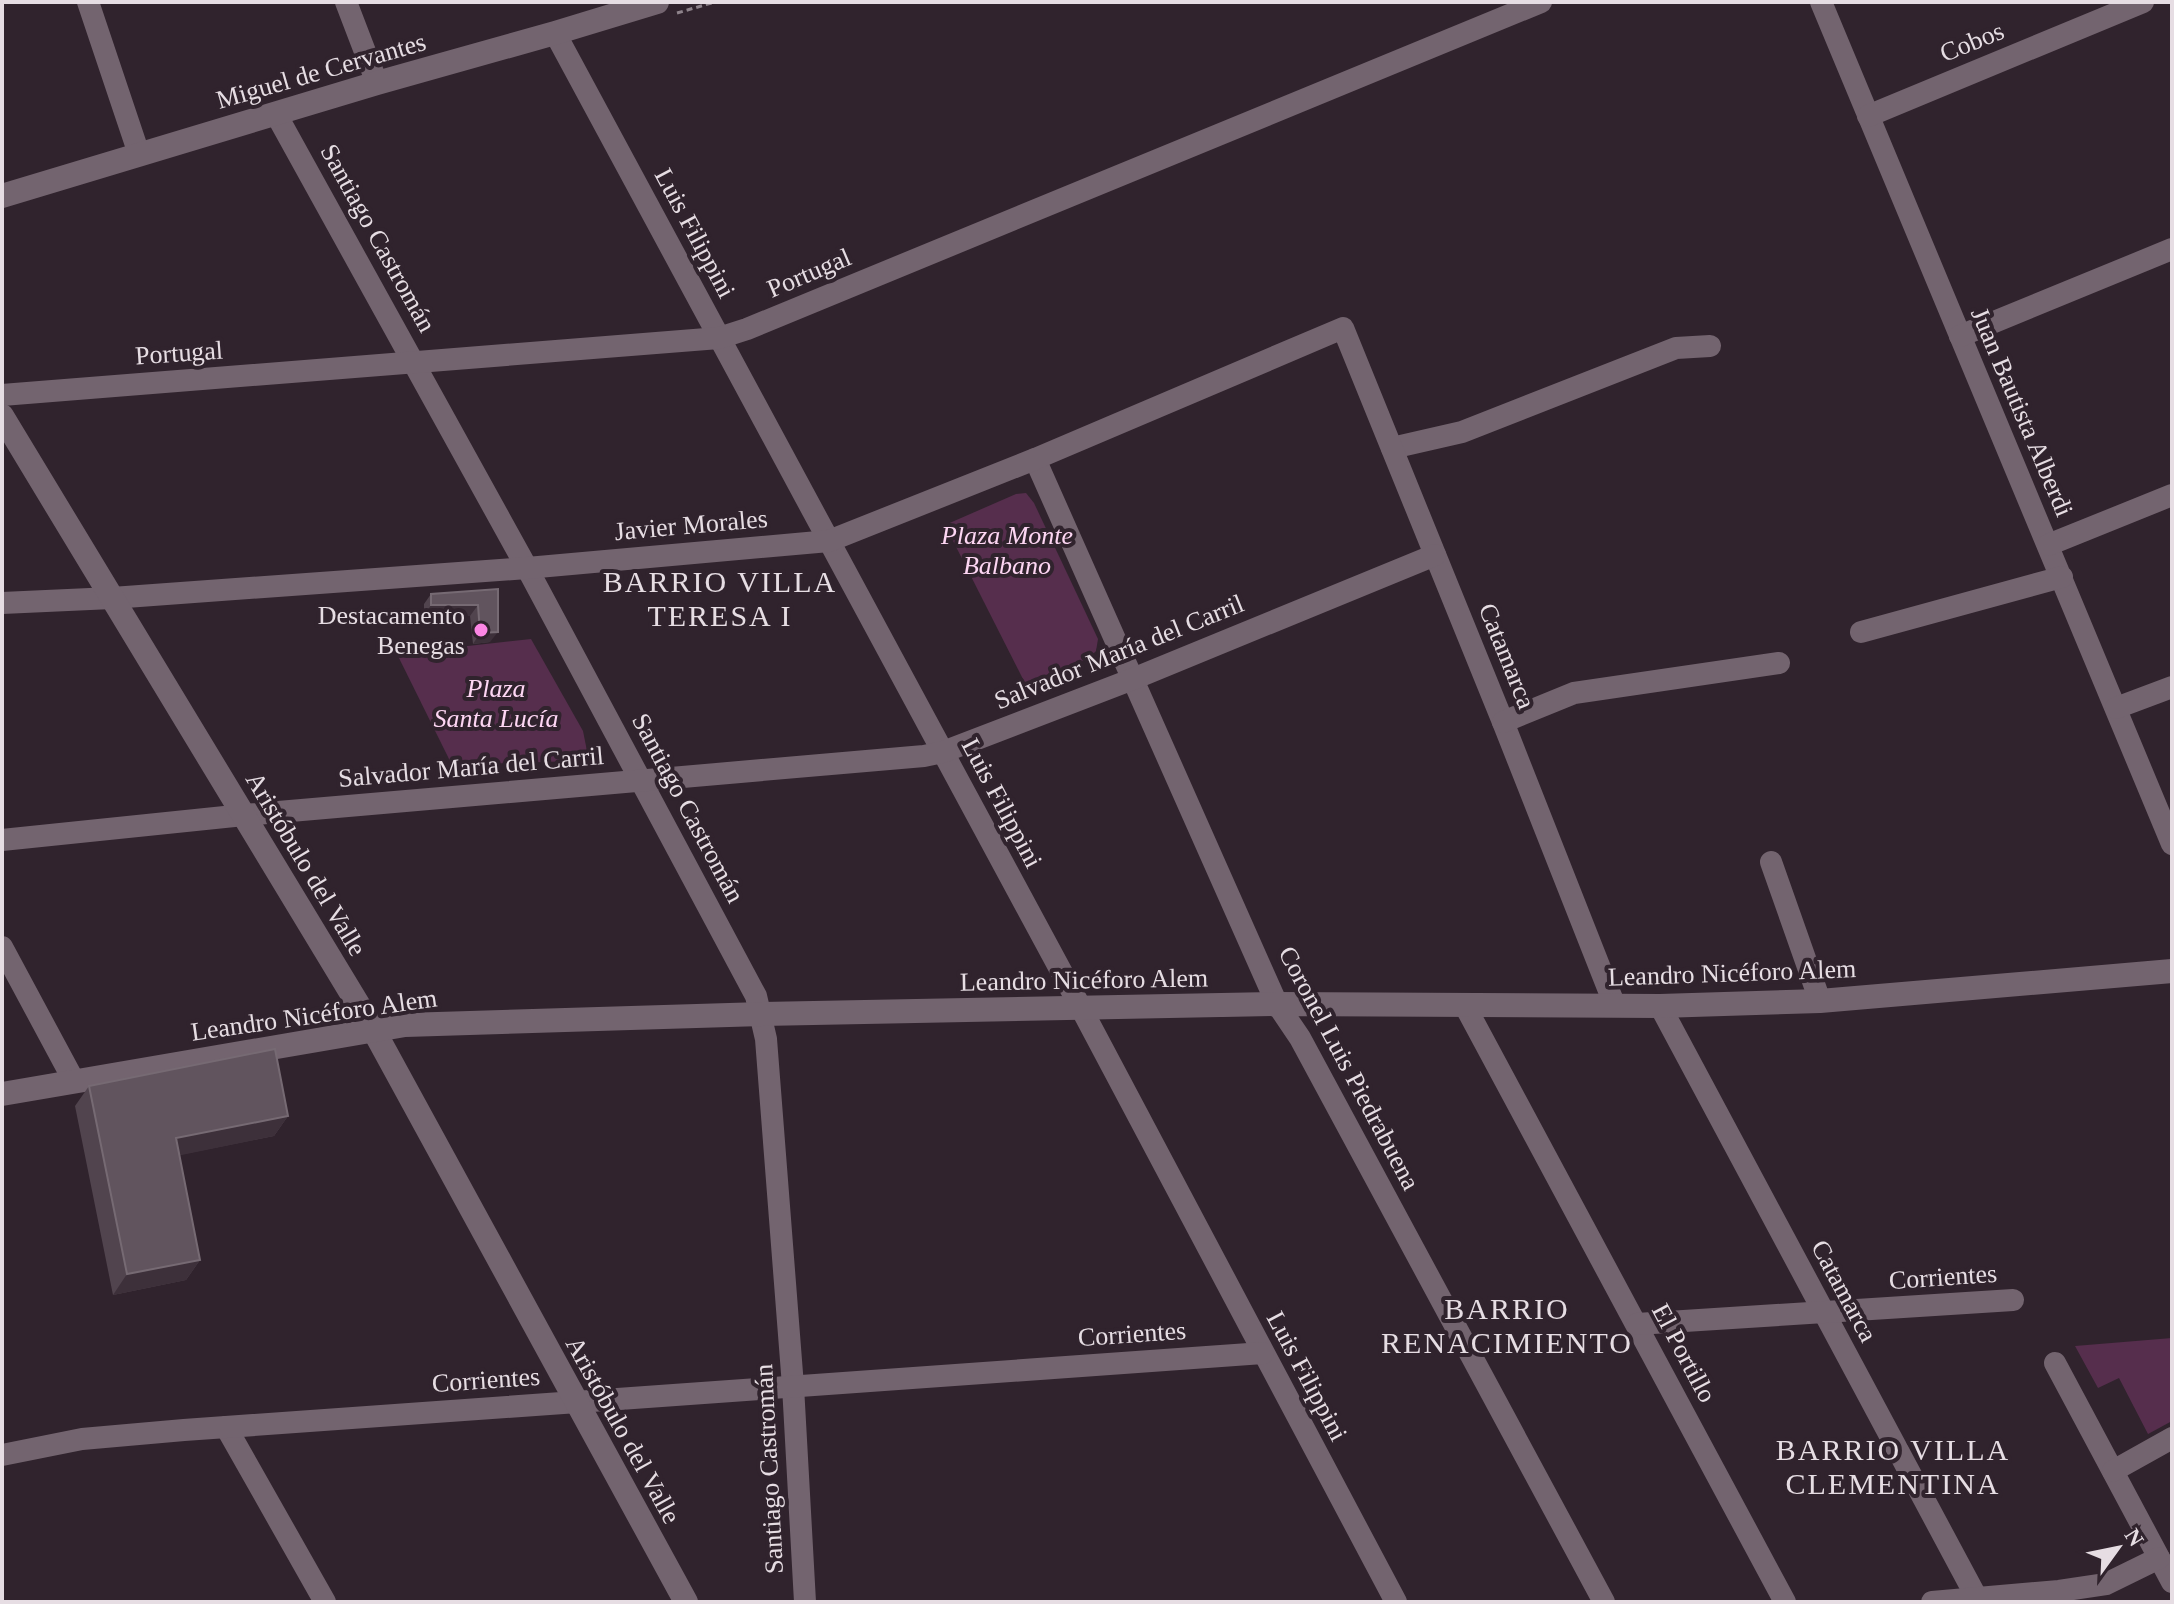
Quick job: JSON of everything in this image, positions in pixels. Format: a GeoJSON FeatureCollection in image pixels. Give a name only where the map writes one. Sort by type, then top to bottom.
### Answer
{"type":"FeatureCollection","features":[{"type":"Feature","properties":{"kind":"street"},"geometry":{"type":"LineString","coordinates":[[88,2],[139,154]]}},
{"type":"Feature","properties":{"kind":"street"},"geometry":{"type":"LineString","coordinates":[[346,2],[377,83]]}},
{"type":"Feature","properties":{"kind":"street","name":"Miguel de Cervantes"},"geometry":{"type":"LineString","coordinates":[[2,196],[657,2]]}},
{"type":"Feature","properties":{"kind":"street","name":"Portugal"},"geometry":{"type":"LineString","coordinates":[[2,395],[719,338],[1541,2]]}},
{"type":"Feature","properties":{"kind":"street","name":"Juan Bautista Alberdi"},"geometry":{"type":"LineString","coordinates":[[1821,2],[2172,844]]}},
{"type":"Feature","properties":{"kind":"street","name":"Cobos"},"geometry":{"type":"LineString","coordinates":[[1868,116],[2143,2]]}},
{"type":"Feature","properties":{"kind":"street","name":"Luis Filippini"},"geometry":{"type":"LineString","coordinates":[[555,33],[1081,1008],[1396,1602]]}},
{"type":"Feature","properties":{"kind":"street","name":"Santiago Castromán"},"geometry":{"type":"LineString","coordinates":[[276,114],[527,568],[748,979],[762,1014],[793,1386],[805,1602]]}},
{"type":"Feature","properties":{"kind":"street"},"geometry":{"type":"LineString","coordinates":[[1960,336],[2172,249]]}},
{"type":"Feature","properties":{"kind":"street","name":"Catamarca"},"geometry":{"type":"LineString","coordinates":[[1343,328],[1615,1006]]}},
{"type":"Feature","properties":{"kind":"street","name":"Javier Morales"},"geometry":{"type":"LineString","coordinates":[[2,603],[527,568],[829,541],[1035,459],[1343,328]]}},
{"type":"Feature","properties":{"kind":"street"},"geometry":{"type":"LineString","coordinates":[[1392,448],[1462,432],[1676,348],[1710,346]]}},
{"type":"Feature","properties":{"kind":"street","name":"Aristóbulo del Valle"},"geometry":{"type":"LineString","coordinates":[[2,416],[373,1029],[686,1602]]}},
{"type":"Feature","properties":{"kind":"street","name":"Coronel Luis Piedrabuena"},"geometry":{"type":"LineString","coordinates":[[1035,459],[1277,1004],[1308,1051],[1604,1602]]}},
{"type":"Feature","properties":{"kind":"street"},"geometry":{"type":"LineString","coordinates":[[2048,545],[2172,495]]}},
{"type":"Feature","properties":{"kind":"street","name":"Salvador María del Carril"},"geometry":{"type":"LineString","coordinates":[[2,840],[244,815],[901,760],[943,752],[1133,679],[1435,555]]}},
{"type":"Feature","properties":{"kind":"street"},"geometry":{"type":"LineString","coordinates":[[1861,632],[2062,577]]}},
{"type":"Feature","properties":{"kind":"street"},"geometry":{"type":"LineString","coordinates":[[1503,722],[1574,693],[1779,663]]}},
{"type":"Feature","properties":{"kind":"street"},"geometry":{"type":"LineString","coordinates":[[2116,708],[2172,687]]}},
{"type":"Feature","properties":{"kind":"street"},"geometry":{"type":"LineString","coordinates":[[1771,862],[1820,1001]]}},
{"type":"Feature","properties":{"kind":"street"},"geometry":{"type":"LineString","coordinates":[[2,947],[74,1081]]}},
{"type":"Feature","properties":{"kind":"street","name":"Leandro Nicéforo Alem"},"geometry":{"type":"LineString","coordinates":[[2,1094],[405,1025],[762,1014],[1277,1004],[1660,1006],[1820,1001],[2172,971]]}},
{"type":"Feature","properties":{"kind":"street","name":"El Portillo"},"geometry":{"type":"LineString","coordinates":[[1464,1004],[1785,1602]]}},
{"type":"Feature","properties":{"kind":"street","name":"Catamarca"},"geometry":{"type":"LineString","coordinates":[[1660,1006],[1978,1600]]}},
{"type":"Feature","properties":{"kind":"street","name":"Corrientes"},"geometry":{"type":"LineString","coordinates":[[1637,1324],[2013,1300]]}},
{"type":"Feature","properties":{"kind":"street","name":"Corrientes"},"geometry":{"type":"LineString","coordinates":[[2,1455],[82,1439],[226,1427],[1263,1353]]}},
{"type":"Feature","properties":{"kind":"street"},"geometry":{"type":"LineString","coordinates":[[2055,1363],[2172,1582]]}},
{"type":"Feature","properties":{"kind":"street"},"geometry":{"type":"LineString","coordinates":[[226,1427],[325,1602]]}},
{"type":"Feature","properties":{"kind":"street"},"geometry":{"type":"LineString","coordinates":[[2113,1471],[2172,1438]]}},
{"type":"Feature","properties":{"kind":"street"},"geometry":{"type":"LineString","coordinates":[[1932,1602],[1978,1600],[2106,1584],[2159,1558]]}},
{"type":"Feature","properties":{"kind":"green space","name":"Plaza Monte Balbano"},"geometry":{"type":"Polygon","coordinates":[[[1026,493],[1034,503],[1098,639],[1096,651],[1088,659],[1025,683],[945,525],[1016,494],[1026,493]]]}},
{"type":"Feature","properties":{"kind":"green space","name":"Plaza Santa Lucía"},"geometry":{"type":"Polygon","coordinates":[[[531,639],[583,731],[587,751],[572,761],[452,765],[397,654],[531,639]]]}},
{"type":"Feature","properties":{"kind":"green space"},"geometry":{"type":"Polygon","coordinates":[[[2172,1338],[2172,1421],[2148,1434],[2119,1378],[2098,1388],[2075,1346],[2172,1338]]]}},
{"type":"Feature","properties":{"kind":"building"},"geometry":{"type":"Polygon","coordinates":[[[498,589],[498,632],[480,633],[478,605],[431,605],[431,594],[498,589]]]}},
{"type":"Feature","properties":{"kind":"building"},"geometry":{"type":"Polygon","coordinates":[[[275,1049],[288,1116],[176,1138],[200,1260],[127,1274],[89,1086],[275,1049]]]}},
{"type":"Feature","properties":{"kind":"place","name":"Destacamento Benegas"},"geometry":{"type":"Point","coordinates":[481,630]}},
{"type":"Feature","properties":{"kind":"district","name":"BARRIO VILLA TERESA I"},"geometry":{"type":"Point","coordinates":[720,598]}},
{"type":"Feature","properties":{"kind":"district","name":"BARRIO RENACIMIENTO"},"geometry":{"type":"Point","coordinates":[1507,1325]}},
{"type":"Feature","properties":{"kind":"district","name":"BARRIO VILLA CLEMENTINA"},"geometry":{"type":"Point","coordinates":[1893,1466]}}]}
